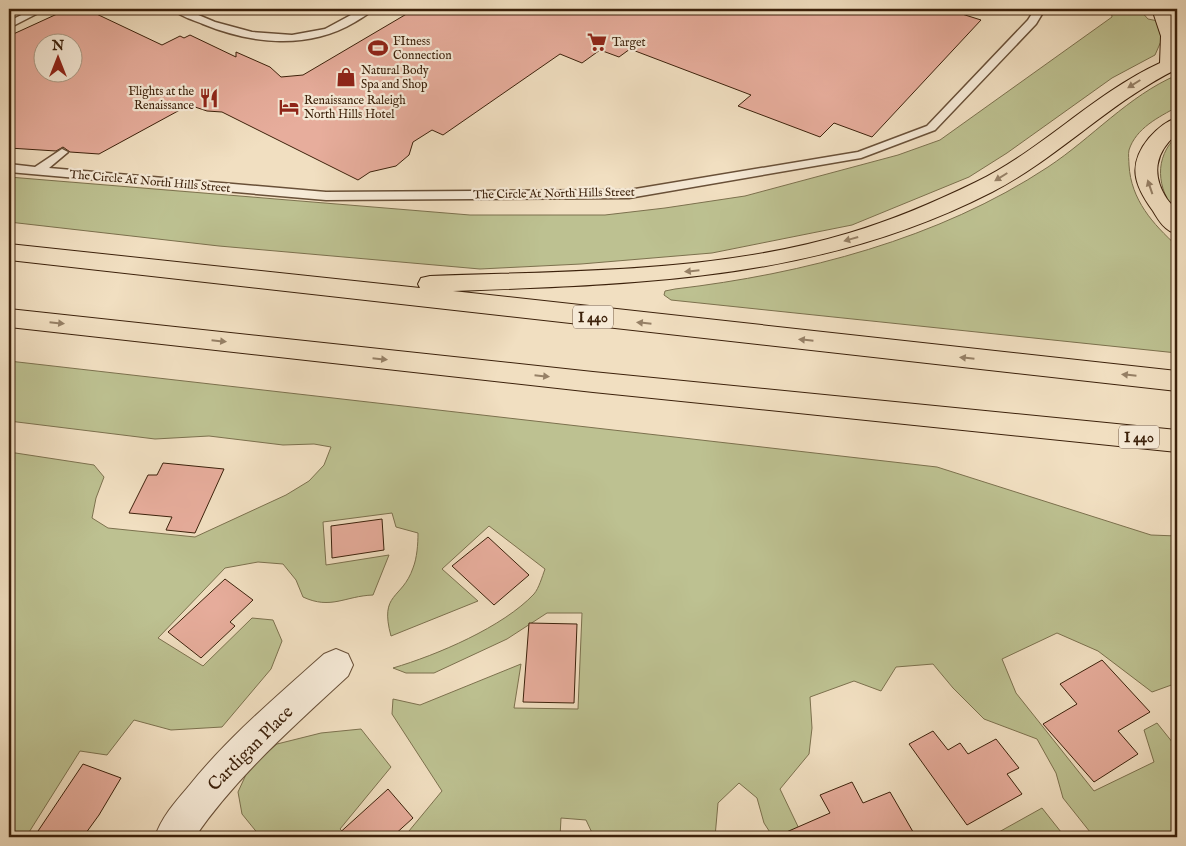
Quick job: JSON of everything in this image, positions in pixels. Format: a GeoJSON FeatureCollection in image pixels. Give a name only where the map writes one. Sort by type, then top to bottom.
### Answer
{"type":"FeatureCollection","features":[{"type":"Feature","properties":{"kind":"highway"},"geometry":{"type":"LineString","coordinates":[[350,287],[653,275],[714,269],[771,259],[880,231],[924,215],[986,186],[1056,141],[1123,91],[1173,64],[1171,32],[1160,9]]}},
{"type":"Feature","properties":{"kind":"highway"},"geometry":{"type":"LineString","coordinates":[[1177,124],[1162,134],[1151,147],[1146,158],[1146,170],[1155,199],[1177,227]]}},
{"type":"Feature","properties":{"kind":"highway","name":"I 440"},"geometry":{"type":"LineString","coordinates":[[9,252],[350,287],[586,317],[1177,381]]}},
{"type":"Feature","properties":{"kind":"highway","name":"I 440"},"geometry":{"type":"LineString","coordinates":[[9,318],[592,382],[1177,441]]}},
{"type":"Feature","properties":{"kind":"street","name":"Cardigan Place"},"geometry":{"type":"LineString","coordinates":[[173,837],[207,791],[241,754],[336,665]]}},
{"type":"Feature","properties":{"kind":"lane"},"geometry":{"type":"LineString","coordinates":[[9,25],[41,9]]}},
{"type":"Feature","properties":{"kind":"lane"},"geometry":{"type":"LineString","coordinates":[[177,9],[219,28],[242,34],[282,37],[313,36],[329,32],[369,9]]}},
{"type":"Feature","properties":{"kind":"lane","name":"The Circle At North Hills Street"},"geometry":{"type":"LineString","coordinates":[[9,168],[326,196],[545,195],[638,192],[862,155],[931,128],[1032,22],[1040,9]]}},
{"type":"Feature","properties":{"kind":"lane"},"geometry":{"type":"LineString","coordinates":[[37,171],[62,152]]}},
{"type":"Feature","properties":{"kind":"green space"},"geometry":{"type":"Polygon","coordinates":[[[1111,9],[1139,9],[1148,19],[1158,21],[1162,39],[1155,55],[1112,78],[1007,153],[969,177],[852,225],[712,253],[581,264],[480,269],[219,246],[9,222],[9,177],[470,215],[605,215],[745,196],[898,155],[940,140],[1112,17],[1111,9]]]}},
{"type":"Feature","properties":{"kind":"green space"},"geometry":{"type":"Polygon","coordinates":[[[1177,75],[1177,107],[1156,119],[1137,135],[1129,150],[1129,165],[1134,189],[1139,200],[1152,220],[1177,246],[1177,353],[671,300],[664,295],[665,291],[772,274],[821,263],[916,233],[962,214],[1006,192],[1048,167],[1142,94],[1177,75]]]}},
{"type":"Feature","properties":{"kind":"green space"},"geometry":{"type":"Polygon","coordinates":[[[1177,136],[1177,213],[1165,194],[1160,173],[1164,154],[1177,136]]]}},
{"type":"Feature","properties":{"kind":"green space"},"geometry":{"type":"Polygon","coordinates":[[[9,361],[937,467],[1151,535],[1177,536],[1177,683],[1152,692],[1098,651],[1057,633],[1002,659],[1016,693],[1094,791],[1154,762],[1144,730],[1157,723],[1177,748],[1177,837],[1094,837],[1063,798],[1056,773],[1037,739],[984,719],[953,688],[933,664],[896,667],[881,691],[854,681],[810,697],[812,728],[809,754],[780,789],[803,837],[773,837],[764,823],[757,798],[739,783],[718,803],[715,837],[594,837],[586,820],[561,818],[560,837],[404,837],[442,791],[392,714],[393,699],[420,705],[521,664],[514,708],[578,709],[582,613],[547,613],[507,639],[434,673],[406,673],[393,668],[449,648],[505,618],[534,594],[545,569],[489,526],[442,569],[478,601],[391,636],[388,611],[393,598],[403,586],[413,568],[417,551],[418,533],[396,527],[392,513],[323,522],[326,565],[389,555],[373,595],[330,602],[313,601],[303,597],[296,580],[283,564],[258,562],[225,568],[158,638],[203,666],[252,618],[273,620],[282,641],[271,669],[222,727],[171,730],[134,720],[107,755],[80,751],[26,837],[9,837],[9,452],[94,465],[104,477],[96,498],[92,518],[108,528],[195,537],[286,495],[309,481],[324,465],[331,447],[314,444],[283,445],[209,436],[155,439],[9,421],[9,361]]]}},
{"type":"Feature","properties":{"kind":"green space"},"geometry":{"type":"Polygon","coordinates":[[[361,729],[391,767],[340,829],[348,837],[264,837],[259,835],[242,814],[238,792],[249,768],[277,744],[321,733],[361,729]]]}},
{"type":"Feature","properties":{"kind":"green space"},"geometry":{"type":"Polygon","coordinates":[[[1042,808],[1065,837],[990,837],[1042,808]]]}},
{"type":"Feature","properties":{"kind":"building"},"geometry":{"type":"Polygon","coordinates":[[[68,9],[86,9],[162,45],[180,36],[184,38],[190,35],[236,57],[236,52],[270,67],[281,77],[303,75],[415,9],[946,9],[981,20],[872,137],[834,123],[820,137],[738,106],[751,95],[630,49],[619,57],[600,50],[582,63],[560,54],[443,135],[432,130],[413,142],[409,155],[396,166],[370,172],[358,180],[222,112],[207,111],[189,105],[99,154],[70,152],[63,147],[56,151],[9,148],[9,36],[68,9]]]}},
{"type":"Feature","properties":{"kind":"building"},"geometry":{"type":"Polygon","coordinates":[[[163,463],[224,469],[195,533],[166,530],[172,517],[129,513],[148,475],[157,475],[163,463]]]}},
{"type":"Feature","properties":{"kind":"building"},"geometry":{"type":"Polygon","coordinates":[[[382,519],[384,550],[332,558],[331,526],[382,519]]]}},
{"type":"Feature","properties":{"kind":"building"},"geometry":{"type":"Polygon","coordinates":[[[488,537],[529,575],[494,605],[452,566],[488,537]]]}},
{"type":"Feature","properties":{"kind":"building"},"geometry":{"type":"Polygon","coordinates":[[[225,579],[253,600],[230,622],[235,626],[201,658],[168,632],[225,579]]]}},
{"type":"Feature","properties":{"kind":"building"},"geometry":{"type":"Polygon","coordinates":[[[529,623],[577,624],[574,703],[523,702],[529,623]]]}},
{"type":"Feature","properties":{"kind":"building"},"geometry":{"type":"Polygon","coordinates":[[[1102,660],[1150,712],[1118,731],[1138,754],[1094,782],[1043,724],[1077,704],[1060,684],[1102,660]]]}},
{"type":"Feature","properties":{"kind":"building"},"geometry":{"type":"Polygon","coordinates":[[[933,731],[948,750],[960,743],[968,754],[996,739],[1019,768],[1007,774],[1022,794],[967,825],[909,744],[933,731]]]}},
{"type":"Feature","properties":{"kind":"building"},"geometry":{"type":"Polygon","coordinates":[[[83,764],[121,778],[99,815],[83,837],[34,837],[83,764]]]}},
{"type":"Feature","properties":{"kind":"building"},"geometry":{"type":"Polygon","coordinates":[[[852,782],[863,803],[890,792],[916,837],[775,837],[830,813],[820,795],[852,782]]]}},
{"type":"Feature","properties":{"kind":"building"},"geometry":{"type":"Polygon","coordinates":[[[388,789],[413,818],[392,837],[335,837],[388,789]]]}},
{"type":"Feature","properties":{"kind":"place","name":"Target"},"geometry":{"type":"Point","coordinates":[597,42]}},
{"type":"Feature","properties":{"kind":"place","name":"FItness Connection"},"geometry":{"type":"Point","coordinates":[378,48]}},
{"type":"Feature","properties":{"kind":"place","name":"Natural Body Spa and Shop"},"geometry":{"type":"Point","coordinates":[346,77]}},
{"type":"Feature","properties":{"kind":"place","name":"Flights at the Renaissance"},"geometry":{"type":"Point","coordinates":[209,98]}},
{"type":"Feature","properties":{"kind":"place","name":"Renaissance Raleigh North Hills Hotel"},"geometry":{"type":"Point","coordinates":[289,107]}}]}
